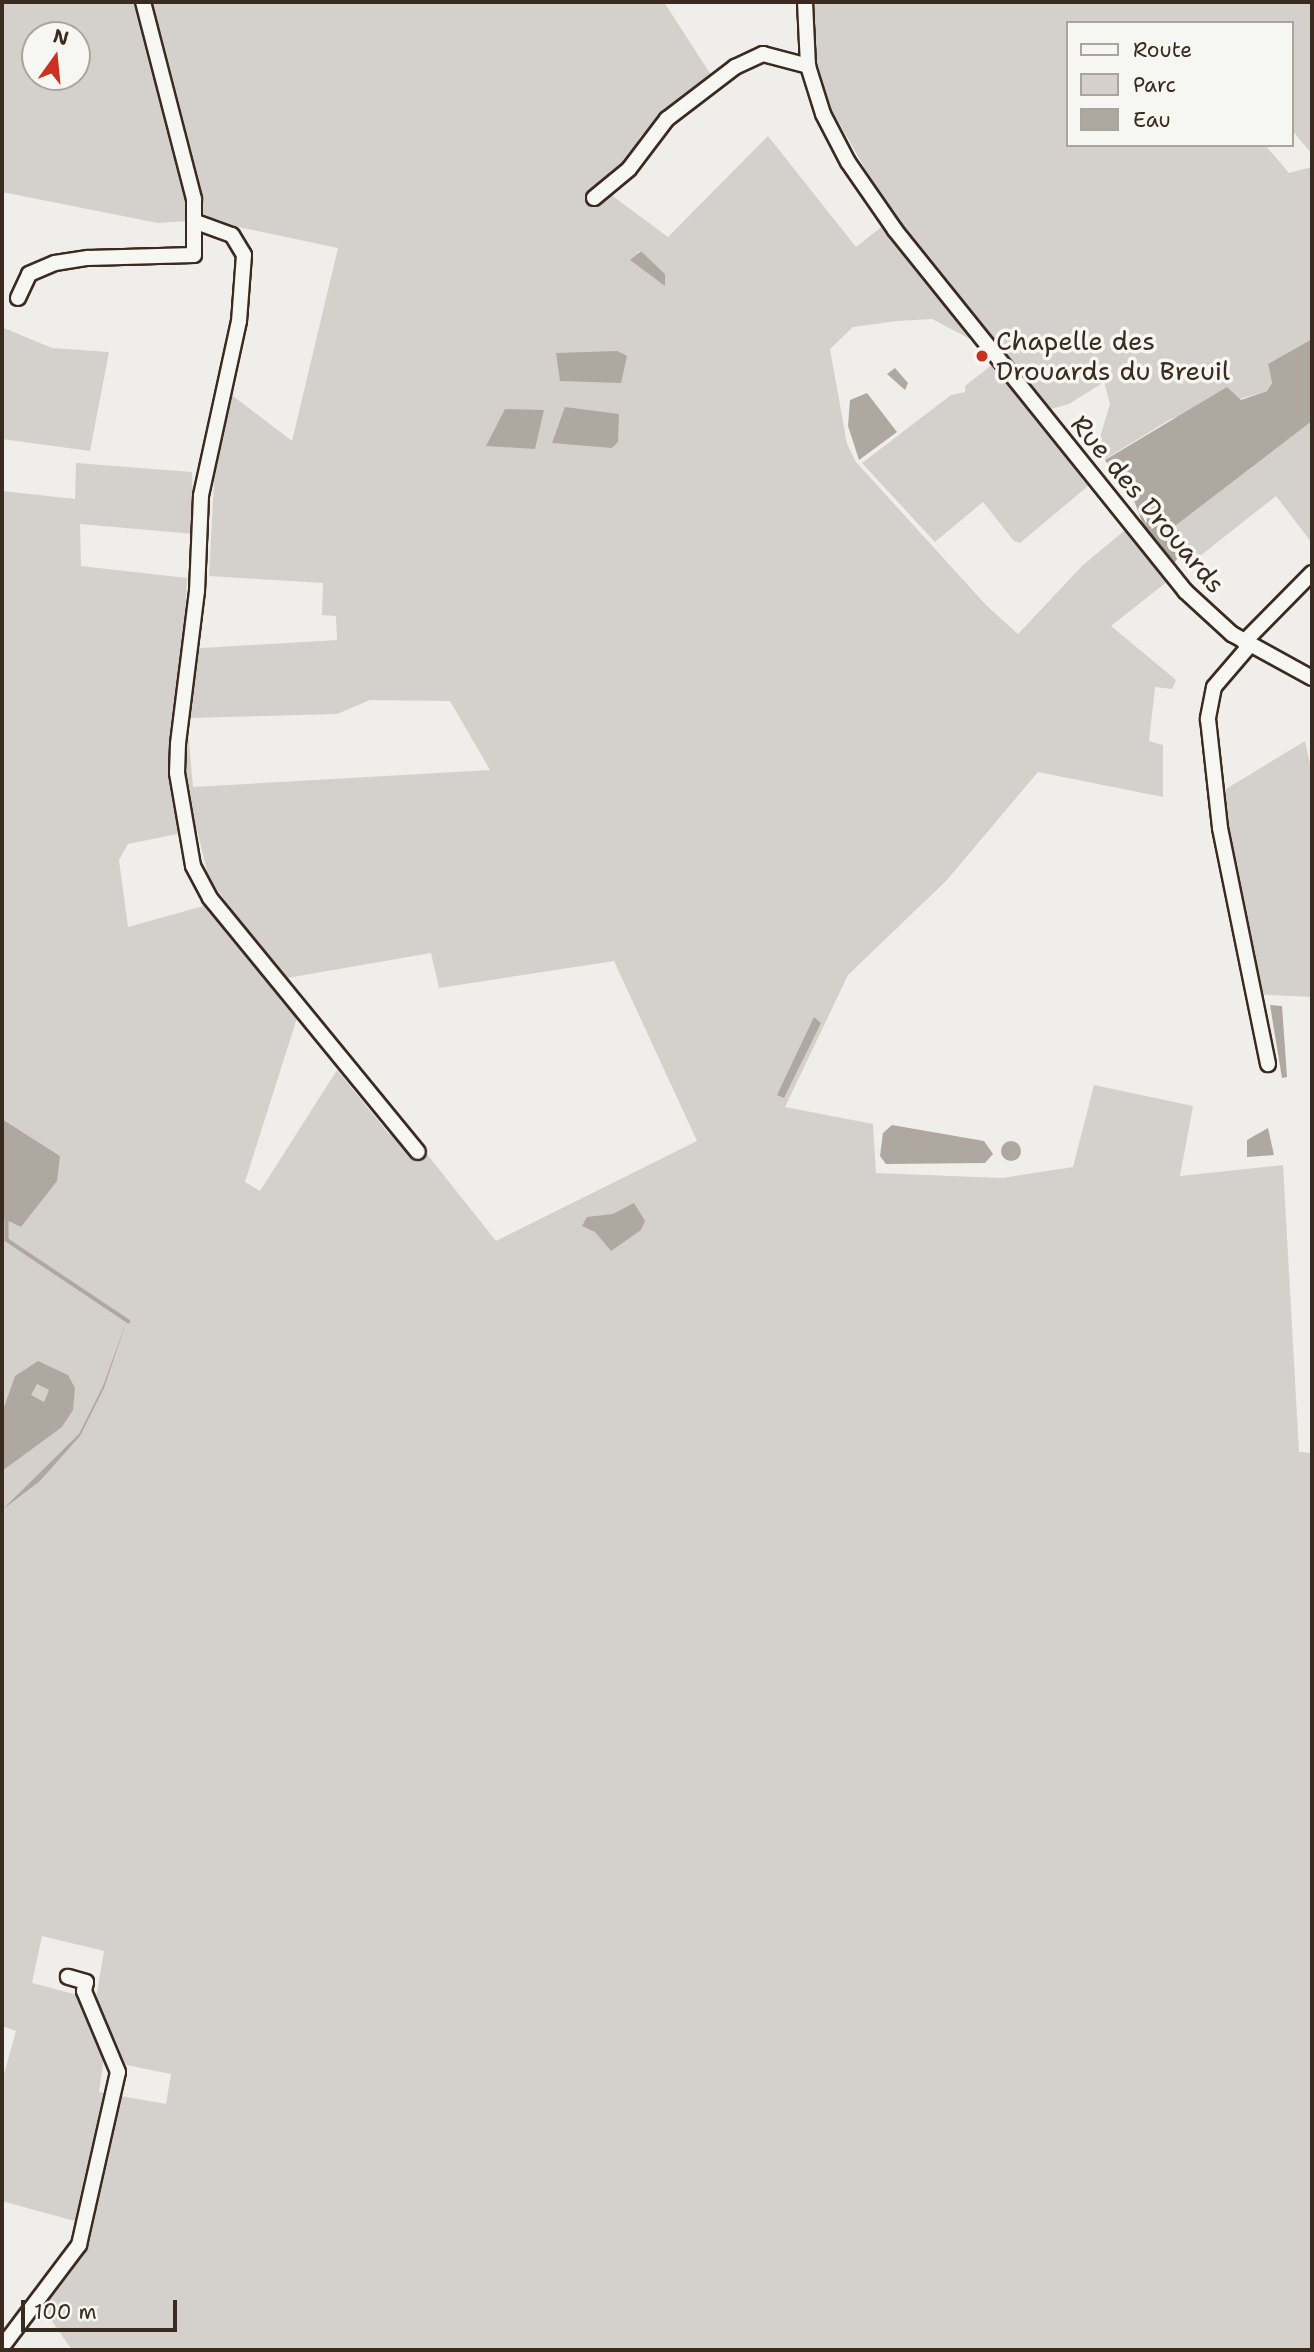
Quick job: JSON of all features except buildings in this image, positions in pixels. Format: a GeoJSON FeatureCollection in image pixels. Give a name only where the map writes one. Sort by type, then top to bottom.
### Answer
{"type":"FeatureCollection","features":[{"type":"Feature","properties":{"kind":"street"},"geometry":{"type":"LineString","coordinates":[[19,298],[29,274],[55,263],[88,258],[194,256],[196,222],[176,117],[144,2]]}},
{"type":"Feature","properties":{"kind":"street","name":"Rue des Drouards"},"geometry":{"type":"LineString","coordinates":[[805,2],[808,66],[823,114],[848,162],[895,230],[1171,575],[1214,619],[1247,643],[1312,678]]}},
{"type":"Feature","properties":{"kind":"street"},"geometry":{"type":"LineString","coordinates":[[594,198],[629,169],[667,119],[735,67],[763,54],[808,66]]}},
{"type":"Feature","properties":{"kind":"street"},"geometry":{"type":"LineString","coordinates":[[196,222],[232,235],[244,256],[239,321],[201,496],[197,591],[178,744],[177,773],[192,866],[210,898],[418,1152]]}},
{"type":"Feature","properties":{"kind":"street"},"geometry":{"type":"LineString","coordinates":[[1268,1063],[1220,828],[1208,719],[1214,688],[1247,643],[1312,573]]}},
{"type":"Feature","properties":{"kind":"street"},"geometry":{"type":"LineString","coordinates":[[2,2347],[79,2245],[118,2072],[84,1991],[86,1982],[68,1977]]}},
{"type":"Feature","properties":{"kind":"green space"},"geometry":{"type":"Polygon","coordinates":[[[2,2],[664,2],[711,75],[667,108],[640,137],[610,194],[668,237],[768,136],[856,247],[893,218],[821,91],[810,2],[1312,2],[1312,154],[1293,131],[1293,21],[1066,21],[1066,147],[1267,147],[1289,173],[1312,167],[1312,339],[1268,364],[1272,383],[1267,391],[1171,419],[1105,459],[1095,454],[1110,404],[1104,382],[1069,404],[1047,410],[985,333],[974,341],[932,319],[897,321],[853,327],[830,349],[847,444],[856,462],[986,605],[1018,634],[1083,565],[1125,530],[1168,581],[1111,626],[1176,680],[1172,689],[1155,687],[1149,741],[1163,745],[1163,797],[1038,772],[946,881],[848,975],[785,1107],[873,1124],[876,1173],[1002,1178],[1073,1167],[1094,1085],[1193,1106],[1180,1176],[1283,1165],[1299,1452],[1312,1453],[1312,2350],[72,2350],[42,2307],[72,2265],[89,2225],[2,2201],[2,2081],[16,2031],[2,2026],[2,1218],[21,1227],[60,1156],[2,1119],[2,491],[75,499],[76,463],[192,472],[194,534],[80,524],[81,566],[187,578],[184,649],[337,640],[336,616],[322,615],[323,583],[209,576],[215,462],[229,393],[292,441],[338,248],[205,220],[158,223],[2,192],[2,2]],[[641,251],[637,252],[643,269],[659,281],[665,274],[641,251]],[[370,700],[337,714],[187,718],[193,787],[490,770],[450,701],[370,700]],[[197,830],[128,844],[119,860],[128,927],[225,900],[209,879],[197,830]],[[431,953],[287,978],[308,1005],[297,1018],[245,1182],[260,1191],[337,1070],[389,1134],[403,1124],[496,1241],[697,1141],[614,961],[439,988],[431,953]],[[42,1936],[32,1983],[78,1995],[104,2057],[99,2092],[166,2104],[171,2074],[126,2065],[96,1998],[104,1951],[42,1936]]]}},
{"type":"Feature","properties":{"kind":"green space"},"geometry":{"type":"Polygon","coordinates":[[[4,328],[52,348],[109,352],[90,451],[2,439],[4,328]]]}},
{"type":"Feature","properties":{"kind":"green space"},"geometry":{"type":"Polygon","coordinates":[[[993,364],[1088,486],[1020,543],[1014,541],[983,502],[935,542],[862,463],[951,395],[965,392],[965,386],[993,364]]]}},
{"type":"Feature","properties":{"kind":"green space"},"geometry":{"type":"Polygon","coordinates":[[[1312,421],[1312,543],[1276,496],[1186,567],[1175,526],[1312,421]]]}},
{"type":"Feature","properties":{"kind":"green space"},"geometry":{"type":"Polygon","coordinates":[[[1305,741],[1312,773],[1312,997],[1248,994],[1211,804],[1226,805],[1226,789],[1305,741]]]}},
{"type":"Feature","properties":{"kind":"water"},"geometry":{"type":"Polygon","coordinates":[[[641,251],[665,274],[665,286],[630,260],[641,251]]]}},
{"type":"Feature","properties":{"kind":"water"},"geometry":{"type":"Polygon","coordinates":[[[1312,339],[1312,421],[1175,526],[1181,553],[1173,565],[1147,535],[1135,503],[1105,460],[1227,387],[1241,400],[1267,391],[1272,383],[1268,364],[1312,339]]]}},
{"type":"Feature","properties":{"kind":"water"},"geometry":{"type":"Polygon","coordinates":[[[617,351],[627,356],[621,383],[560,381],[556,353],[617,351]]]}},
{"type":"Feature","properties":{"kind":"water"},"geometry":{"type":"Polygon","coordinates":[[[895,368],[908,383],[905,390],[887,374],[895,368]]]}},
{"type":"Feature","properties":{"kind":"water"},"geometry":{"type":"Polygon","coordinates":[[[867,393],[897,432],[859,460],[848,426],[850,400],[867,393]]]}},
{"type":"Feature","properties":{"kind":"water"},"geometry":{"type":"Polygon","coordinates":[[[565,407],[619,414],[618,442],[612,448],[552,443],[565,407]]]}},
{"type":"Feature","properties":{"kind":"water"},"geometry":{"type":"Polygon","coordinates":[[[505,409],[544,410],[535,449],[486,446],[505,409]]]}},
{"type":"Feature","properties":{"kind":"water"},"geometry":{"type":"Polygon","coordinates":[[[1270,1005],[1282,1006],[1287,1077],[1282,1078],[1270,1005]]]}},
{"type":"Feature","properties":{"kind":"water"},"geometry":{"type":"Polygon","coordinates":[[[814,1017],[821,1023],[784,1098],[777,1095],[814,1017]]]}},
{"type":"Feature","properties":{"kind":"water"},"geometry":{"type":"Polygon","coordinates":[[[2,1119],[60,1156],[57,1181],[21,1227],[2,1218],[2,1119]]]}},
{"type":"Feature","properties":{"kind":"water"},"geometry":{"type":"Polygon","coordinates":[[[892,1125],[984,1141],[993,1154],[985,1163],[886,1164],[880,1156],[883,1133],[892,1125]]]}},
{"type":"Feature","properties":{"kind":"water"},"geometry":{"type":"Polygon","coordinates":[[[1268,1128],[1274,1155],[1247,1157],[1247,1140],[1268,1128]]]}},
{"type":"Feature","properties":{"kind":"water"},"geometry":{"type":"Polygon","coordinates":[[[1007,1141],[1015,1141],[1021,1151],[1015,1161],[1007,1161],[1001,1155],[1001,1147],[1007,1141]]]}},
{"type":"Feature","properties":{"kind":"water"},"geometry":{"type":"Polygon","coordinates":[[[634,1203],[645,1221],[641,1230],[611,1251],[595,1232],[582,1226],[587,1217],[613,1214],[634,1203]]]}},
{"type":"Feature","properties":{"kind":"water"},"geometry":{"type":"Polygon","coordinates":[[[128,1317],[104,1388],[80,1436],[40,1481],[2,1510],[79,1434],[103,1386],[128,1317]]]}},
{"type":"Feature","properties":{"kind":"water"},"geometry":{"type":"Polygon","coordinates":[[[38,1361],[68,1375],[75,1388],[73,1410],[62,1427],[2,1471],[2,1413],[15,1376],[38,1361]],[[37,1384],[31,1395],[44,1402],[49,1390],[37,1384]]]}},
{"type":"Feature","properties":{"kind":"waterway"},"geometry":{"type":"LineString","coordinates":[[2,1209],[7,1212],[7,1240],[128,1321]]}},
{"type":"Feature","properties":{"kind":"place","name":"Chapelle des Drouards du Breuil"},"geometry":{"type":"Point","coordinates":[982,356]}}]}
